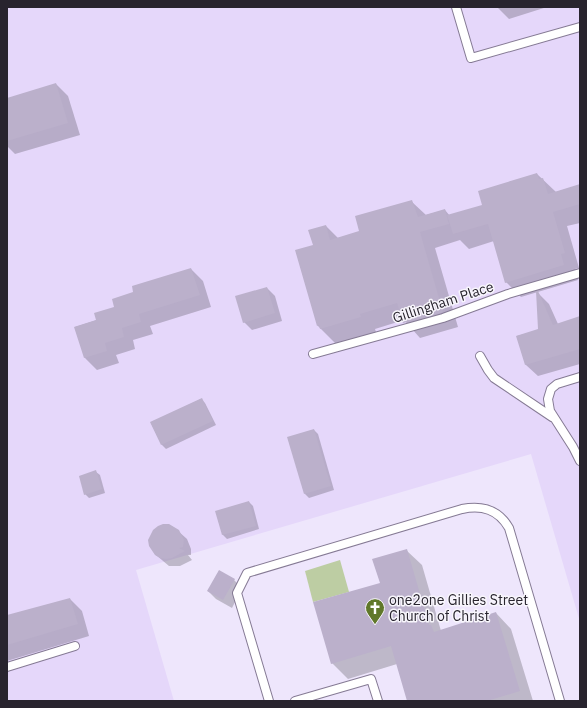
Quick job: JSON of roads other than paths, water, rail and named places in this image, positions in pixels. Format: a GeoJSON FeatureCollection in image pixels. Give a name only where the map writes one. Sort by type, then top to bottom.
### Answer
{"type":"FeatureCollection","features":[{"type":"Feature","properties":{"kind":"lane"},"geometry":{"type":"LineString","coordinates":[[456,7],[471,58],[580,27]]}},
{"type":"Feature","properties":{"kind":"lane","name":"Gillingham Place"},"geometry":{"type":"LineString","coordinates":[[313,354],[443,318],[508,294],[580,273]]}},
{"type":"Feature","properties":{"kind":"lane"},"geometry":{"type":"LineString","coordinates":[[480,356],[494,378],[554,418]]}},
{"type":"Feature","properties":{"kind":"lane"},"geometry":{"type":"LineString","coordinates":[[580,377],[557,384],[551,389],[548,403],[550,411],[573,447],[580,461]]}},
{"type":"Feature","properties":{"kind":"lane"},"geometry":{"type":"LineString","coordinates":[[268,701],[237,593],[247,573],[462,510],[478,507],[494,512],[509,528],[560,701]]}},
{"type":"Feature","properties":{"kind":"lane"},"geometry":{"type":"LineString","coordinates":[[7,667],[75,646]]}},
{"type":"Feature","properties":{"kind":"lane"},"geometry":{"type":"LineString","coordinates":[[295,701],[371,679],[378,701]]}},
{"type":"Feature","properties":{"kind":"place","name":"one2one Gillies Street Church of Christ"},"geometry":{"type":"Point","coordinates":[375,625]}}]}
